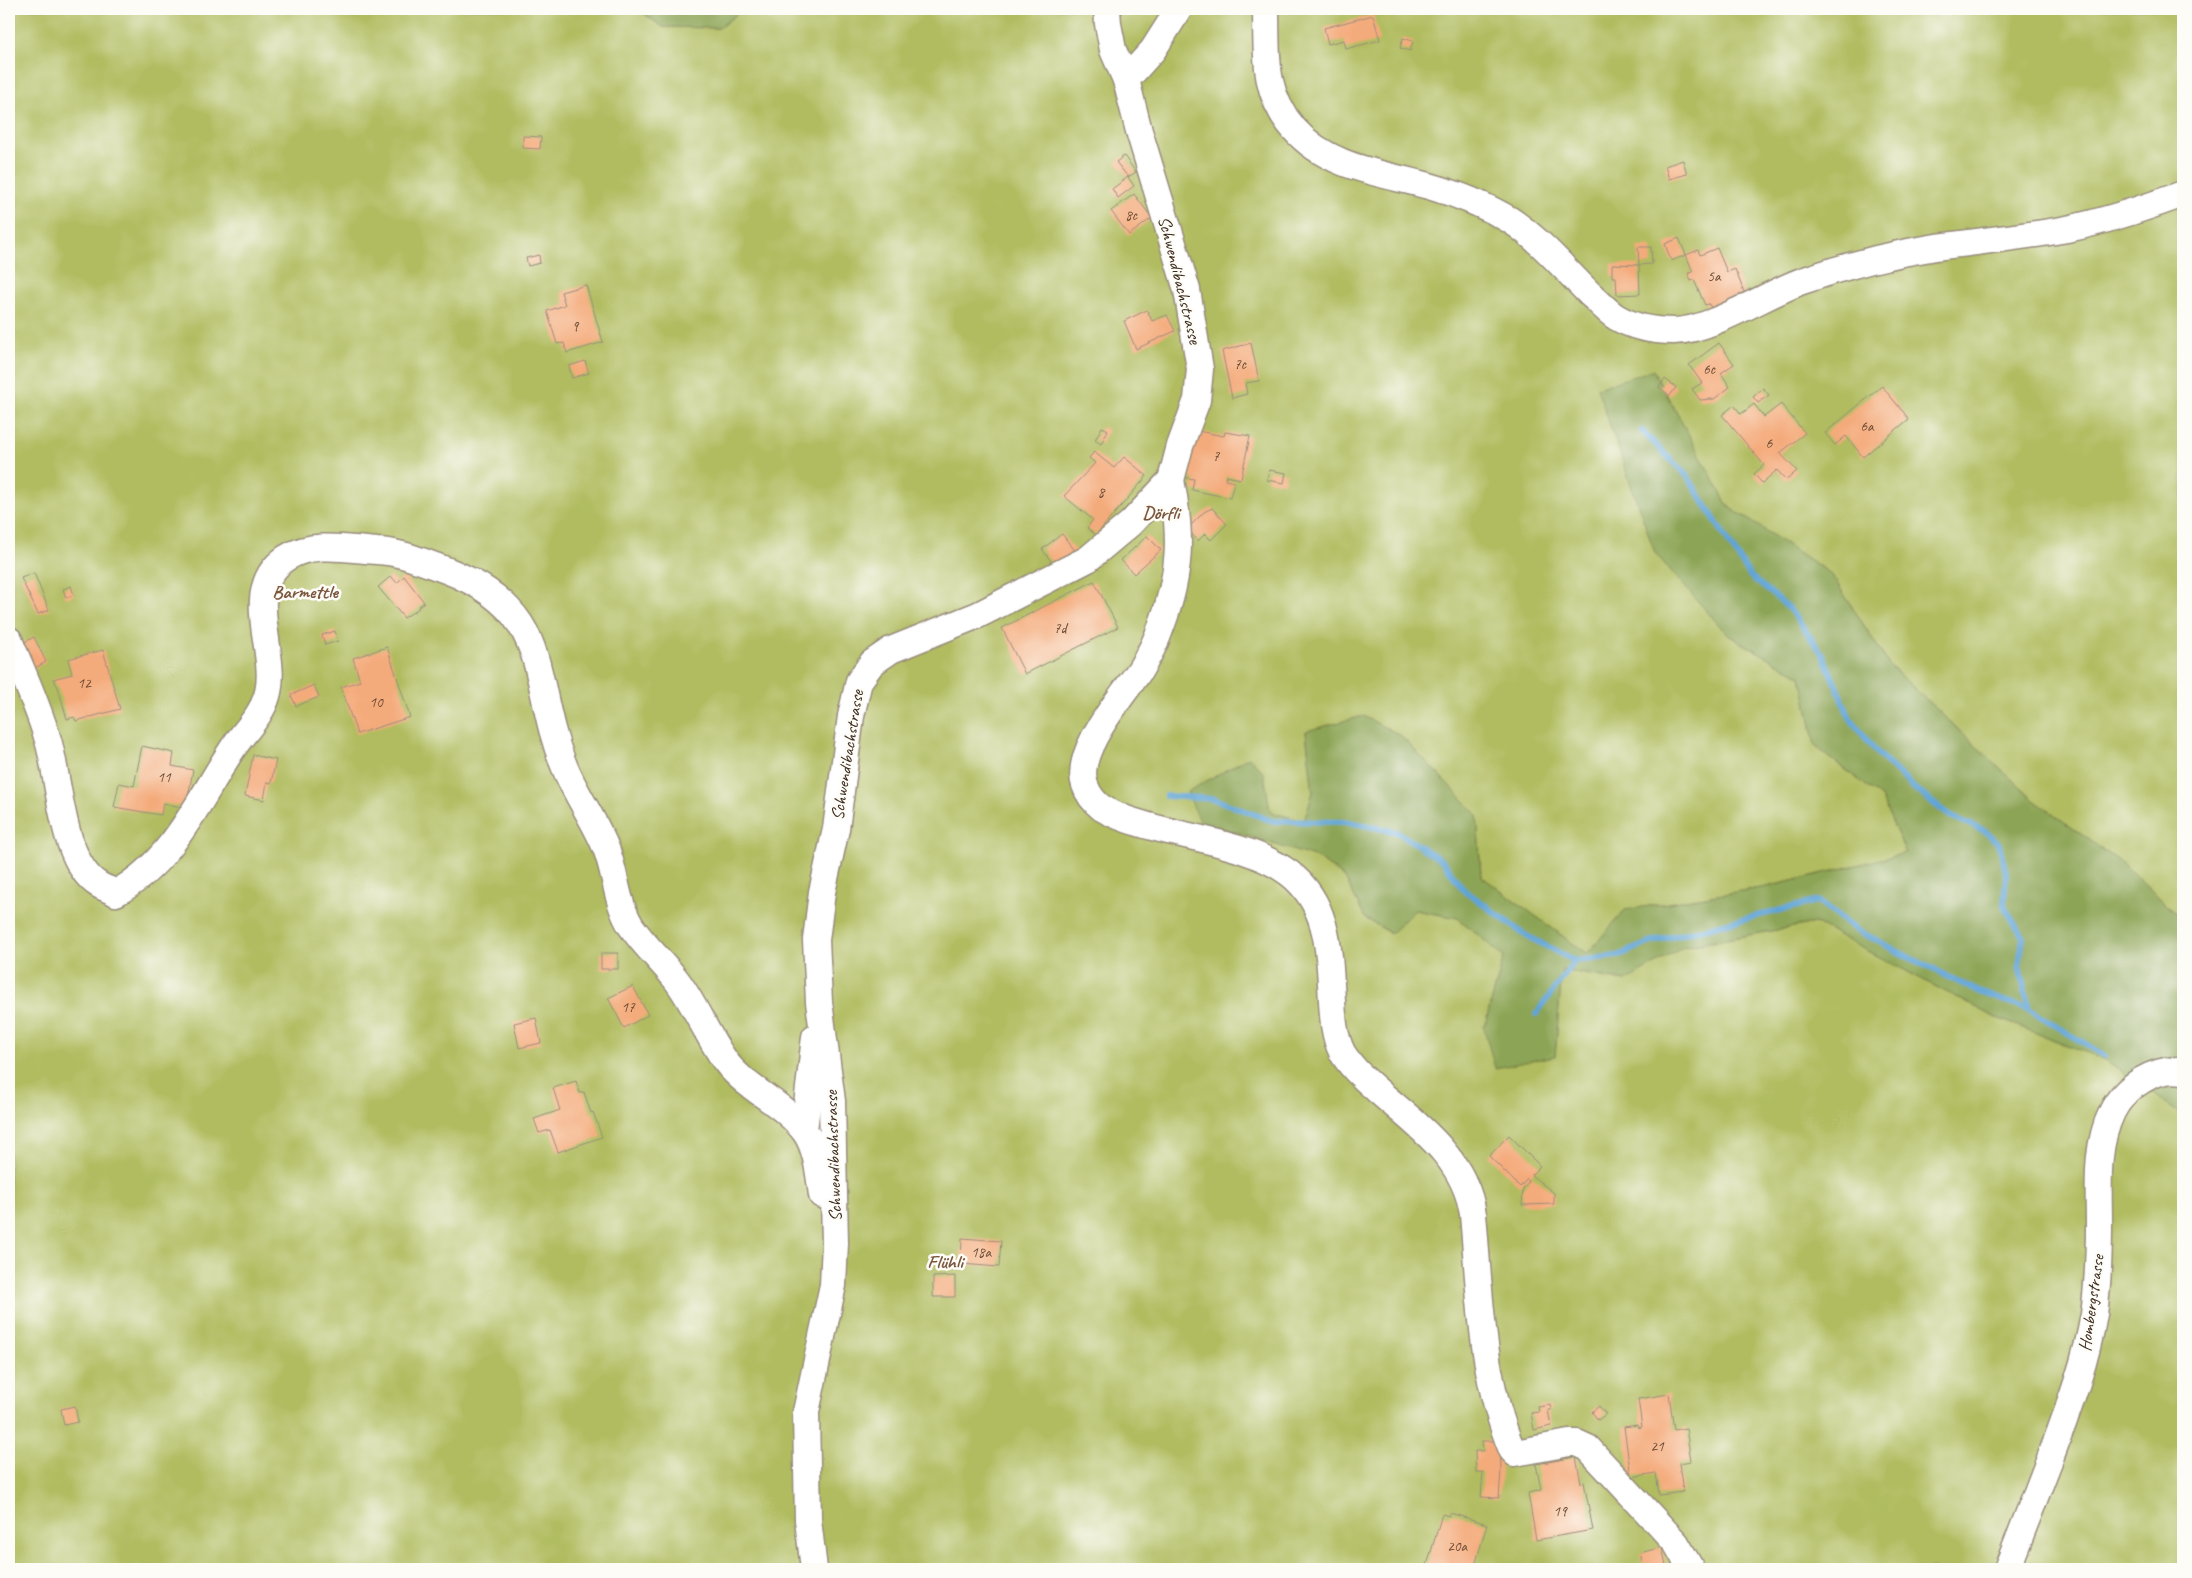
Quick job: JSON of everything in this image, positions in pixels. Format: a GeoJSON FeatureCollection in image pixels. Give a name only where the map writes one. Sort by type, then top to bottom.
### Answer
{"type":"FeatureCollection","features":[{"type":"Feature","properties":{"kind":"street","name":"Schwendibachstrasse"},"geometry":{"type":"LineString","coordinates":[[814,1569],[808,1520],[806,1412],[833,1285],[835,1243],[832,1102],[819,1002],[816,940],[822,892],[837,822],[855,692],[864,673],[881,656],[891,650],[978,615],[1088,559],[1131,523],[1172,480],[1180,446],[1198,400],[1199,363],[1184,281],[1138,131],[1126,80],[1110,40],[1107,9]]}},
{"type":"Feature","properties":{"kind":"street"},"geometry":{"type":"LineString","coordinates":[[1126,80],[1152,50],[1179,9]]}},
{"type":"Feature","properties":{"kind":"street"},"geometry":{"type":"LineString","coordinates":[[1266,9],[1266,58],[1271,86],[1284,115],[1304,139],[1320,151],[1354,168],[1431,187],[1474,201],[1531,236],[1612,314],[1630,324],[1647,328],[1666,331],[1690,330],[1803,281],[1874,261],[1934,248],[2066,229],[2116,218],[2183,194]]}},
{"type":"Feature","properties":{"kind":"street"},"geometry":{"type":"LineString","coordinates":[[1172,480],[1178,515],[1179,537],[1178,557],[1169,602],[1161,628],[1141,668],[1088,751],[1083,774],[1088,791],[1100,806],[1132,821],[1244,851],[1270,862],[1287,871],[1308,891],[1322,918],[1327,933],[1333,1018],[1339,1046],[1344,1056],[1358,1073],[1439,1146],[1460,1172],[1469,1192],[1473,1214],[1487,1368],[1500,1422],[1512,1450],[1515,1453],[1569,1443],[1577,1443],[1588,1448],[1676,1543],[1691,1569]]}},
{"type":"Feature","properties":{"kind":"street"},"geometry":{"type":"LineString","coordinates":[[9,640],[38,708],[48,741],[70,845],[88,875],[98,885],[116,893],[135,883],[164,853],[197,808],[231,751],[261,711],[269,686],[262,607],[267,582],[279,564],[299,552],[316,548],[384,551],[405,554],[458,575],[487,591],[513,612],[529,636],[547,710],[565,768],[607,850],[628,921],[643,942],[678,982],[729,1066],[804,1130],[814,1151],[824,1206],[835,1243]]}},
{"type":"Feature","properties":{"kind":"street"},"geometry":{"type":"LineString","coordinates":[[804,1130],[819,1002]]}},
{"type":"Feature","properties":{"kind":"street","name":"Hombergstrasse"},"geometry":{"type":"LineString","coordinates":[[2007,1569],[2060,1430],[2088,1344],[2098,1285],[2099,1165],[2107,1124],[2120,1099],[2131,1088],[2147,1078],[2164,1071],[2183,1071]]}},
{"type":"Feature","properties":{"kind":"green space"},"geometry":{"type":"Polygon","coordinates":[[[9,9],[637,9],[663,27],[719,28],[743,9],[2183,9],[2183,920],[2123,864],[2035,801],[1890,666],[1831,574],[1728,506],[1653,370],[1728,635],[1801,676],[1815,746],[1881,797],[1906,853],[1767,887],[1625,910],[1587,954],[1481,876],[1477,814],[1306,732],[1313,792],[1304,821],[1270,812],[1264,774],[1200,821],[1318,858],[1345,878],[1365,918],[1390,933],[1415,910],[1458,918],[1504,957],[1484,1028],[1555,1056],[1562,970],[1626,981],[1683,947],[1815,923],[1992,1016],[2106,1060],[2183,1116],[2183,1569],[9,1569],[9,9]]]}},
{"type":"Feature","properties":{"kind":"green space"},"geometry":{"type":"Polygon","coordinates":[[[637,9],[743,9],[719,28],[663,27],[637,9]]]}},
{"type":"Feature","properties":{"kind":"green space"},"geometry":{"type":"Polygon","coordinates":[[[1653,370],[1728,506],[1831,574],[1890,666],[2035,801],[2123,864],[2183,920],[2183,1116],[2106,1060],[1992,1016],[1815,923],[1683,947],[1626,981],[1562,970],[1555,1056],[1495,1068],[1484,1028],[1504,957],[1458,918],[1415,910],[1391,933],[1365,918],[1345,878],[1318,858],[1200,821],[1187,792],[1249,757],[1264,773],[1270,812],[1304,821],[1313,792],[1306,731],[1363,716],[1400,735],[1477,814],[1481,876],[1587,954],[1625,910],[1767,887],[1906,853],[1881,797],[1815,746],[1801,676],[1728,635],[1655,553],[1597,388],[1653,370]]]}},
{"type":"Feature","properties":{"kind":"building"},"geometry":{"type":"Polygon","coordinates":[[[1373,15],[1380,40],[1346,49],[1344,40],[1328,44],[1324,28],[1373,15]]]}},
{"type":"Feature","properties":{"kind":"building"},"geometry":{"type":"Polygon","coordinates":[[[1403,38],[1413,41],[1410,51],[1400,48],[1403,38]]]}},
{"type":"Feature","properties":{"kind":"building"},"geometry":{"type":"Polygon","coordinates":[[[523,136],[541,137],[540,149],[523,148],[523,136]]]}},
{"type":"Feature","properties":{"kind":"building"},"geometry":{"type":"Polygon","coordinates":[[[1124,156],[1136,172],[1128,177],[1116,162],[1124,156]]]}},
{"type":"Feature","properties":{"kind":"building"},"geometry":{"type":"Polygon","coordinates":[[[1683,160],[1687,174],[1669,179],[1665,166],[1683,160]]]}},
{"type":"Feature","properties":{"kind":"building"},"geometry":{"type":"Polygon","coordinates":[[[1128,177],[1134,186],[1118,198],[1112,189],[1128,177]]]}},
{"type":"Feature","properties":{"kind":"building"},"geometry":{"type":"Polygon","coordinates":[[[1134,194],[1152,218],[1129,235],[1111,211],[1134,194]]]}},
{"type":"Feature","properties":{"kind":"building"},"geometry":{"type":"Polygon","coordinates":[[[1679,238],[1686,255],[1671,261],[1665,244],[1679,238]]]}},
{"type":"Feature","properties":{"kind":"building"},"geometry":{"type":"Polygon","coordinates":[[[1638,247],[1651,247],[1652,264],[1639,265],[1638,247]]]}},
{"type":"Feature","properties":{"kind":"building"},"geometry":{"type":"Polygon","coordinates":[[[1717,248],[1727,272],[1735,269],[1746,297],[1712,310],[1709,304],[1705,305],[1694,280],[1691,281],[1688,273],[1693,272],[1686,255],[1698,250],[1700,255],[1717,248]]]}},
{"type":"Feature","properties":{"kind":"building"},"geometry":{"type":"Polygon","coordinates":[[[539,255],[540,263],[528,266],[526,258],[539,255]]]}},
{"type":"Feature","properties":{"kind":"building"},"geometry":{"type":"Polygon","coordinates":[[[1612,264],[1639,265],[1640,294],[1617,295],[1616,277],[1612,277],[1612,264]]]}},
{"type":"Feature","properties":{"kind":"building"},"geometry":{"type":"Polygon","coordinates":[[[586,285],[603,342],[567,353],[564,343],[557,344],[547,311],[565,305],[561,292],[586,285]]]}},
{"type":"Feature","properties":{"kind":"building"},"geometry":{"type":"Polygon","coordinates":[[[1147,310],[1152,321],[1167,315],[1175,331],[1136,349],[1124,321],[1147,310]]]}},
{"type":"Feature","properties":{"kind":"building"},"geometry":{"type":"Polygon","coordinates":[[[1251,343],[1259,381],[1245,383],[1247,394],[1232,398],[1222,351],[1251,343]]]}},
{"type":"Feature","properties":{"kind":"building"},"geometry":{"type":"Polygon","coordinates":[[[1719,343],[1734,364],[1721,373],[1730,387],[1714,399],[1700,400],[1692,389],[1702,383],[1689,365],[1719,343]]]}},
{"type":"Feature","properties":{"kind":"building"},"geometry":{"type":"Polygon","coordinates":[[[585,361],[589,373],[572,378],[569,366],[585,361]]]}},
{"type":"Feature","properties":{"kind":"building"},"geometry":{"type":"Polygon","coordinates":[[[1665,379],[1676,387],[1670,396],[1659,387],[1665,379]]]}},
{"type":"Feature","properties":{"kind":"building"},"geometry":{"type":"Polygon","coordinates":[[[1882,386],[1909,419],[1863,457],[1846,436],[1835,445],[1825,433],[1882,386]]]}},
{"type":"Feature","properties":{"kind":"building"},"geometry":{"type":"Polygon","coordinates":[[[1763,388],[1769,395],[1758,403],[1753,397],[1763,388]]]}},
{"type":"Feature","properties":{"kind":"building"},"geometry":{"type":"Polygon","coordinates":[[[1754,404],[1764,417],[1781,404],[1805,433],[1780,453],[1797,471],[1786,480],[1777,470],[1762,483],[1754,474],[1764,465],[1722,415],[1734,405],[1741,414],[1754,404]]]}},
{"type":"Feature","properties":{"kind":"building"},"geometry":{"type":"Polygon","coordinates":[[[1102,427],[1108,430],[1101,444],[1095,440],[1102,427]]]}},
{"type":"Feature","properties":{"kind":"building"},"geometry":{"type":"Polygon","coordinates":[[[1192,430],[1224,436],[1225,432],[1250,436],[1241,479],[1226,476],[1225,480],[1234,482],[1230,498],[1192,490],[1194,479],[1182,477],[1192,430]]]}},
{"type":"Feature","properties":{"kind":"building"},"geometry":{"type":"Polygon","coordinates":[[[1094,452],[1114,468],[1124,457],[1147,476],[1096,535],[1087,528],[1093,520],[1064,496],[1095,463],[1089,458],[1094,452]]]}},
{"type":"Feature","properties":{"kind":"building"},"geometry":{"type":"Polygon","coordinates":[[[1269,470],[1286,473],[1284,483],[1267,480],[1269,470]]]}},
{"type":"Feature","properties":{"kind":"building"},"geometry":{"type":"Polygon","coordinates":[[[1212,508],[1227,524],[1211,540],[1205,534],[1198,541],[1187,529],[1204,512],[1212,508]]]}},
{"type":"Feature","properties":{"kind":"building"},"geometry":{"type":"Polygon","coordinates":[[[1062,534],[1076,552],[1056,568],[1042,549],[1062,534]]]}},
{"type":"Feature","properties":{"kind":"building"},"geometry":{"type":"Polygon","coordinates":[[[1147,536],[1161,550],[1134,574],[1121,560],[1147,536]]]}},
{"type":"Feature","properties":{"kind":"building"},"geometry":{"type":"Polygon","coordinates":[[[34,573],[49,610],[38,614],[21,578],[34,573]]]}},
{"type":"Feature","properties":{"kind":"building"},"geometry":{"type":"Polygon","coordinates":[[[391,576],[397,583],[404,576],[424,602],[419,608],[404,618],[378,587],[391,576]]]}},
{"type":"Feature","properties":{"kind":"building"},"geometry":{"type":"Polygon","coordinates":[[[1094,581],[1118,627],[1025,674],[1002,628],[1094,581]]]}},
{"type":"Feature","properties":{"kind":"building"},"geometry":{"type":"Polygon","coordinates":[[[71,586],[74,595],[66,598],[63,589],[71,586]]]}},
{"type":"Feature","properties":{"kind":"building"},"geometry":{"type":"Polygon","coordinates":[[[335,631],[338,641],[325,645],[322,635],[335,631]]]}},
{"type":"Feature","properties":{"kind":"building"},"geometry":{"type":"Polygon","coordinates":[[[34,637],[46,662],[33,669],[21,644],[34,637]]]}},
{"type":"Feature","properties":{"kind":"building"},"geometry":{"type":"Polygon","coordinates":[[[387,647],[410,717],[357,734],[341,687],[360,681],[353,658],[387,647]]]}},
{"type":"Feature","properties":{"kind":"building"},"geometry":{"type":"Polygon","coordinates":[[[103,650],[120,709],[76,721],[74,717],[67,719],[58,687],[53,679],[72,674],[68,659],[103,650]]]}},
{"type":"Feature","properties":{"kind":"building"},"geometry":{"type":"Polygon","coordinates":[[[314,685],[319,697],[296,706],[291,695],[314,685]]]}},
{"type":"Feature","properties":{"kind":"building"},"geometry":{"type":"Polygon","coordinates":[[[142,746],[174,753],[172,766],[193,770],[186,808],[163,803],[161,815],[114,807],[119,783],[134,786],[142,746]]]}},
{"type":"Feature","properties":{"kind":"building"},"geometry":{"type":"Polygon","coordinates":[[[253,755],[276,760],[271,783],[267,782],[264,800],[245,796],[253,755]]]}},
{"type":"Feature","properties":{"kind":"building"},"geometry":{"type":"Polygon","coordinates":[[[601,953],[618,953],[618,969],[601,969],[601,953]]]}},
{"type":"Feature","properties":{"kind":"building"},"geometry":{"type":"Polygon","coordinates":[[[633,986],[648,1015],[624,1028],[608,998],[633,986]]]}},
{"type":"Feature","properties":{"kind":"building"},"geometry":{"type":"Polygon","coordinates":[[[536,1018],[541,1043],[519,1048],[514,1023],[536,1018]]]}},
{"type":"Feature","properties":{"kind":"building"},"geometry":{"type":"Polygon","coordinates":[[[576,1081],[580,1093],[584,1092],[602,1137],[558,1152],[550,1130],[539,1133],[534,1119],[560,1110],[553,1088],[576,1081]]]}},
{"type":"Feature","properties":{"kind":"building"},"geometry":{"type":"Polygon","coordinates":[[[1509,1135],[1540,1166],[1531,1175],[1554,1193],[1554,1204],[1522,1205],[1523,1189],[1529,1182],[1527,1179],[1520,1187],[1489,1156],[1509,1135]]]}},
{"type":"Feature","properties":{"kind":"building"},"geometry":{"type":"Polygon","coordinates":[[[962,1238],[1001,1241],[999,1267],[961,1264],[962,1238]]]}},
{"type":"Feature","properties":{"kind":"building"},"geometry":{"type":"Polygon","coordinates":[[[955,1276],[955,1297],[933,1297],[933,1277],[955,1276]]]}},
{"type":"Feature","properties":{"kind":"building"},"geometry":{"type":"Polygon","coordinates":[[[1669,1394],[1674,1430],[1686,1428],[1691,1461],[1679,1463],[1683,1492],[1659,1495],[1656,1473],[1631,1477],[1624,1427],[1637,1425],[1638,1428],[1642,1427],[1638,1399],[1669,1394]]]}},
{"type":"Feature","properties":{"kind":"building"},"geometry":{"type":"Polygon","coordinates":[[[1550,1405],[1551,1410],[1548,1410],[1551,1426],[1534,1430],[1531,1413],[1539,1412],[1538,1407],[1550,1405]]]}},
{"type":"Feature","properties":{"kind":"building"},"geometry":{"type":"Polygon","coordinates":[[[75,1406],[78,1422],[64,1425],[61,1409],[75,1406]]]}},
{"type":"Feature","properties":{"kind":"building"},"geometry":{"type":"Polygon","coordinates":[[[1599,1406],[1606,1414],[1598,1420],[1592,1412],[1599,1406]]]}},
{"type":"Feature","properties":{"kind":"building"},"geometry":{"type":"Polygon","coordinates":[[[1482,1441],[1500,1441],[1501,1471],[1499,1498],[1481,1497],[1483,1472],[1476,1472],[1475,1451],[1483,1451],[1482,1441]]]}},
{"type":"Feature","properties":{"kind":"building"},"geometry":{"type":"Polygon","coordinates":[[[1576,1457],[1581,1483],[1584,1482],[1593,1530],[1536,1540],[1528,1493],[1541,1490],[1536,1464],[1576,1457]]]}},
{"type":"Feature","properties":{"kind":"building"},"geometry":{"type":"Polygon","coordinates":[[[1450,1513],[1487,1524],[1474,1569],[1426,1569],[1442,1514],[1449,1516],[1450,1513]]]}},
{"type":"Feature","properties":{"kind":"building"},"geometry":{"type":"Polygon","coordinates":[[[1662,1547],[1666,1566],[1664,1569],[1644,1569],[1640,1553],[1662,1547]]]}},
{"type":"Feature","properties":{"kind":"waterway"},"geometry":{"type":"LineString","coordinates":[[1642,431],[1688,477],[1750,576],[1787,606],[1822,653],[1850,718],[1877,753],[1915,789],[1950,816],[1985,831],[1999,844],[2006,873],[2004,906],[2023,937],[2019,966],[2029,1009]]}},
{"type":"Feature","properties":{"kind":"waterway"},"geometry":{"type":"LineString","coordinates":[[1166,796],[1214,799],[1272,821],[1349,822],[1397,832],[1443,861],[1463,889],[1525,935],[1575,961],[1617,956],[1654,941],[1818,901],[1855,929],[1979,992],[2029,1009],[2105,1056]]}},
{"type":"Feature","properties":{"kind":"waterway"},"geometry":{"type":"LineString","coordinates":[[1536,1014],[1575,961]]}},
{"type":"Feature","properties":{"kind":"district","name":"Dörfli"},"geometry":{"type":"Point","coordinates":[1161,513]}},
{"type":"Feature","properties":{"kind":"district","name":"Barmettle"},"geometry":{"type":"Point","coordinates":[305,592]}},
{"type":"Feature","properties":{"kind":"district","name":"Flühli"},"geometry":{"type":"Point","coordinates":[945,1262]}}]}
